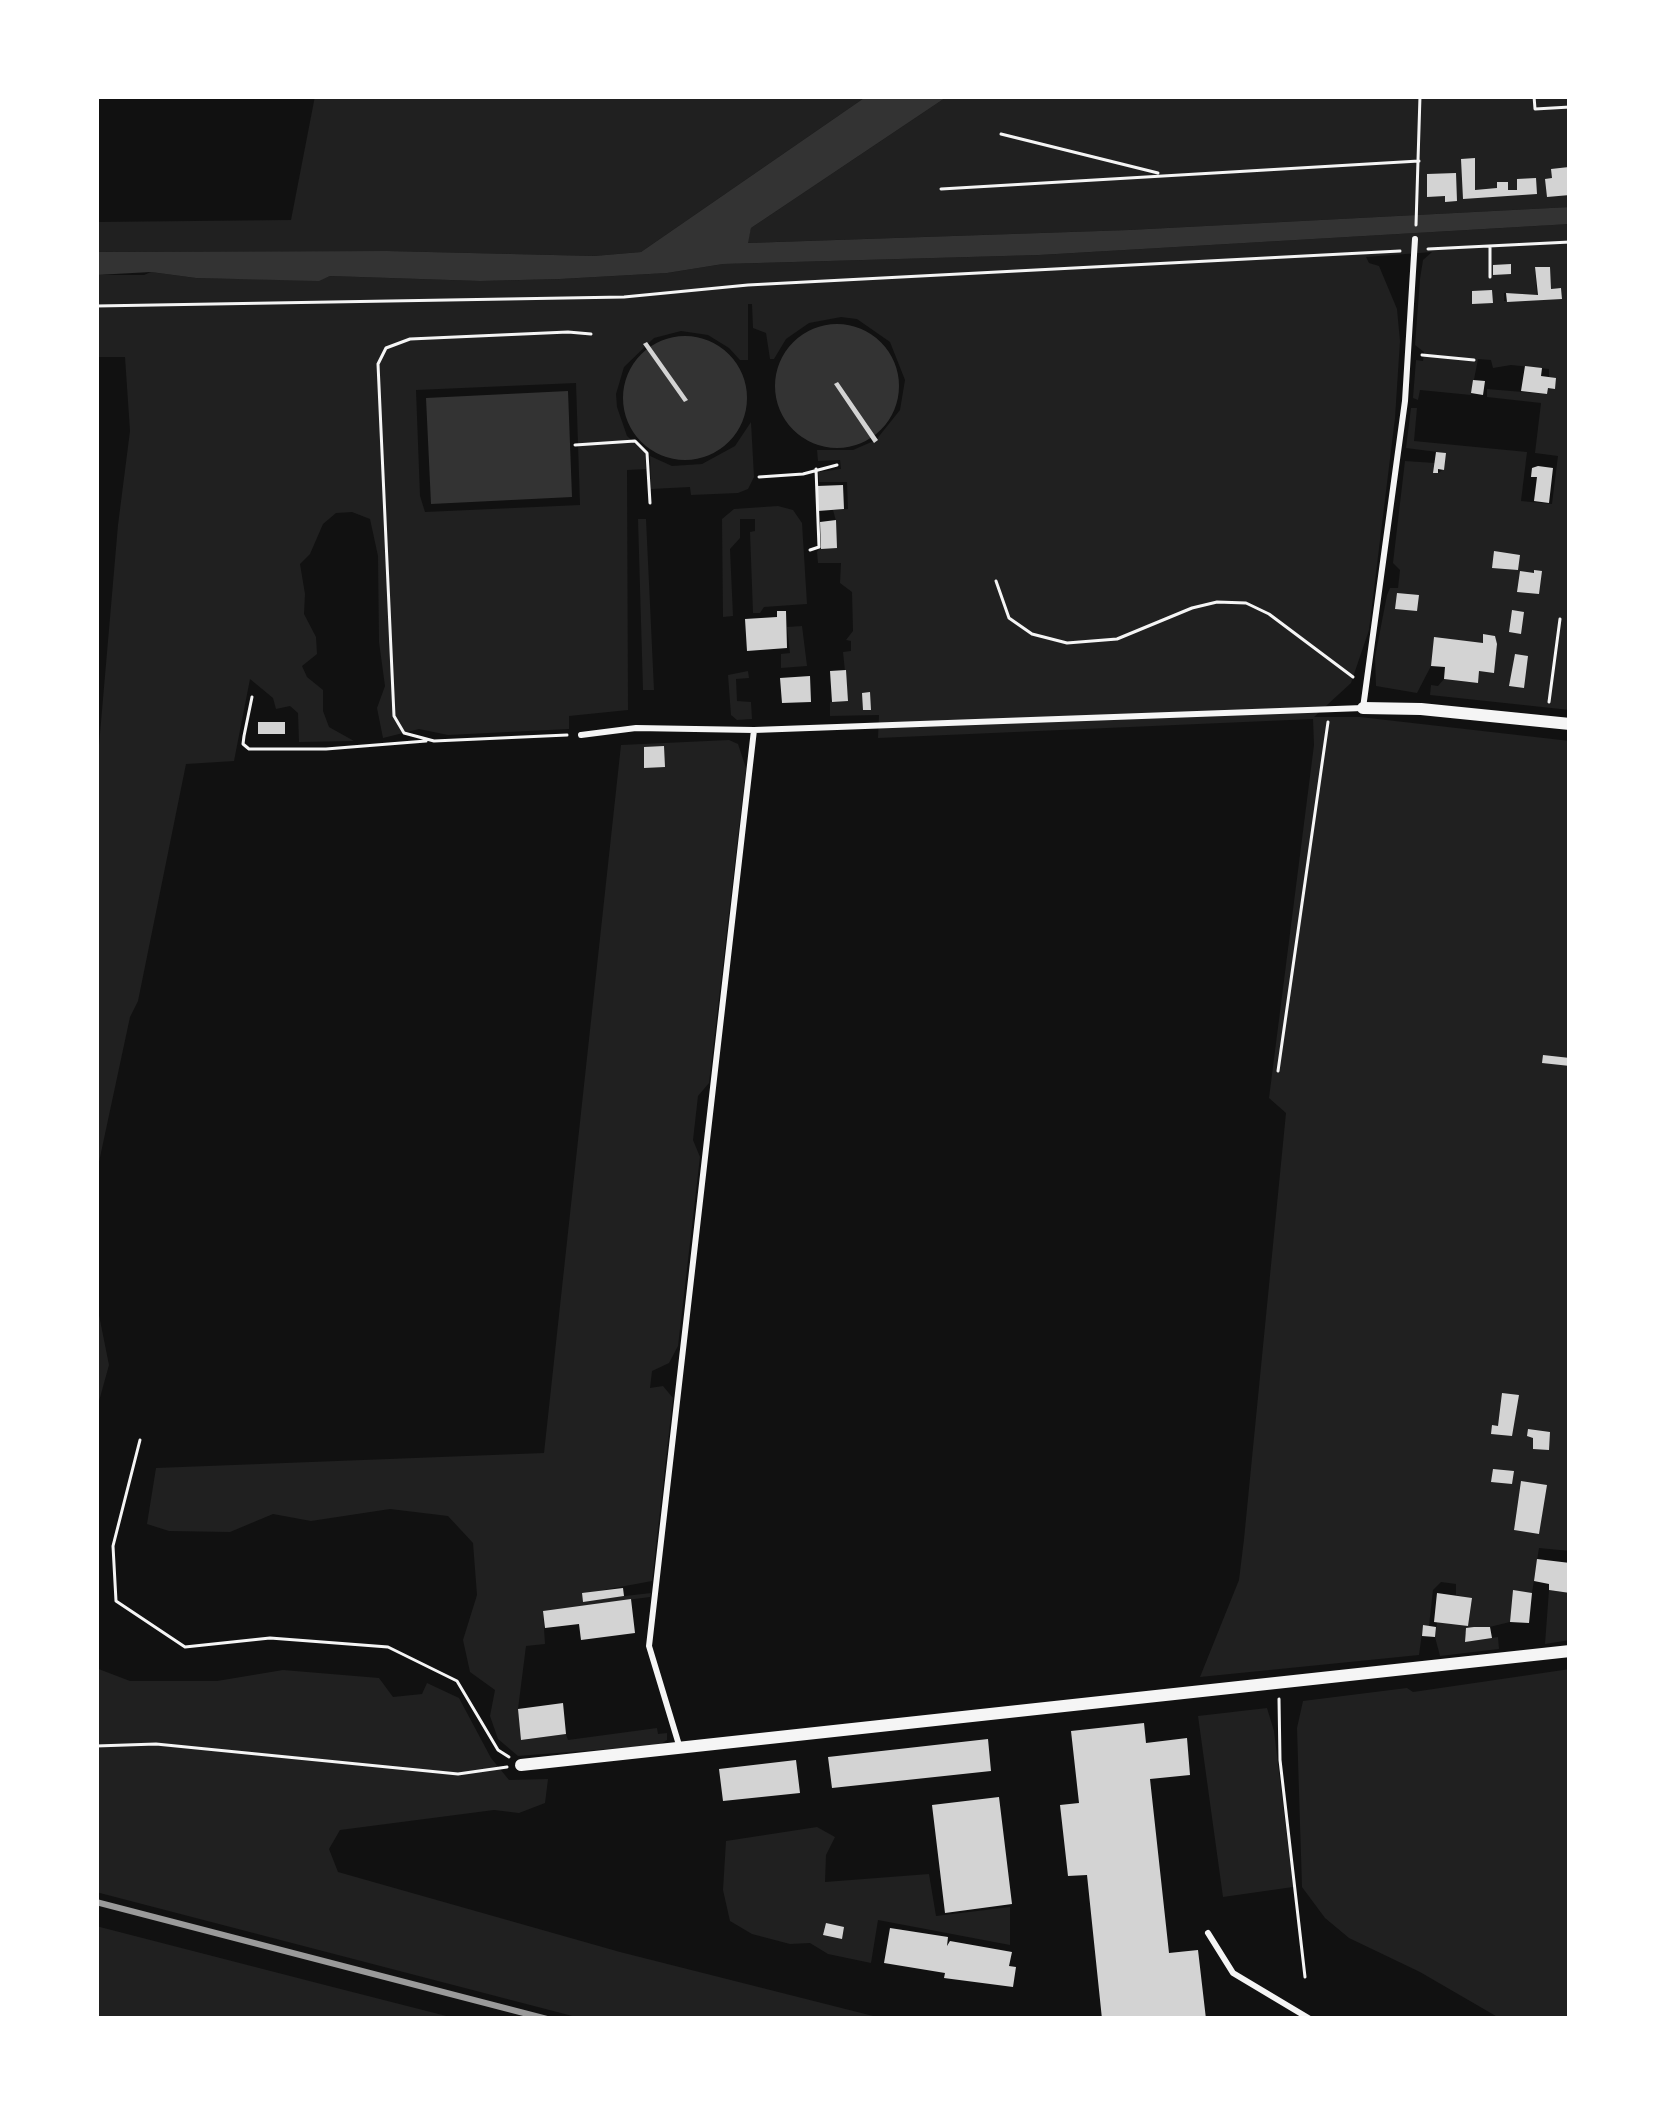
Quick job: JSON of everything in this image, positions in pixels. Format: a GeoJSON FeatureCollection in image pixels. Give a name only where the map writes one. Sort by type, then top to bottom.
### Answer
{"type":"FeatureCollection","features":[{"type":"Feature","properties":{"kind":"street"},"geometry":{"type":"LineString","coordinates":[[1363,708],[1570,724]]}},
{"type":"Feature","properties":{"kind":"street"},"geometry":{"type":"LineString","coordinates":[[520,1765],[1570,1651]]}},
{"type":"Feature","properties":{"kind":"lane"},"geometry":{"type":"LineString","coordinates":[[581,735],[637,728],[754,730],[1363,708],[1389,532],[1415,239]]}},
{"type":"Feature","properties":{"kind":"lane"},"geometry":{"type":"LineString","coordinates":[[680,1747],[649,1646],[754,730]]}},
{"type":"Feature","properties":{"kind":"lane"},"geometry":{"type":"LineString","coordinates":[[1208,1933],[1233,1972],[1310,2019]]}},
{"type":"Feature","properties":{"kind":"path"},"geometry":{"type":"LineString","coordinates":[[1415,239],[1420,96]]}},
{"type":"Feature","properties":{"kind":"path"},"geometry":{"type":"LineString","coordinates":[[1534,96],[1535,109],[1570,106]]}},
{"type":"Feature","properties":{"kind":"path"},"geometry":{"type":"LineString","coordinates":[[1001,134],[1166,175]]}},
{"type":"Feature","properties":{"kind":"path"},"geometry":{"type":"LineString","coordinates":[[941,189],[1419,161]]}},
{"type":"Feature","properties":{"kind":"path"},"geometry":{"type":"LineString","coordinates":[[96,305],[624,297],[748,285],[1570,242]]}},
{"type":"Feature","properties":{"kind":"path"},"geometry":{"type":"LineString","coordinates":[[1490,245],[1490,277]]}},
{"type":"Feature","properties":{"kind":"path"},"geometry":{"type":"LineString","coordinates":[[434,741],[404,734],[390,695],[378,364],[386,348],[410,339],[591,334]]}},
{"type":"Feature","properties":{"kind":"path"},"geometry":{"type":"LineString","coordinates":[[1408,354],[1474,360]]}},
{"type":"Feature","properties":{"kind":"path"},"geometry":{"type":"LineString","coordinates":[[575,445],[635,441],[647,453],[650,503]]}},
{"type":"Feature","properties":{"kind":"path"},"geometry":{"type":"LineString","coordinates":[[759,477],[837,465]]}},
{"type":"Feature","properties":{"kind":"path"},"geometry":{"type":"LineString","coordinates":[[810,550],[819,547],[813,485],[817,484],[816,469]]}},
{"type":"Feature","properties":{"kind":"path"},"geometry":{"type":"LineString","coordinates":[[996,580],[1009,618],[1032,634],[1067,643],[1117,639],[1217,602],[1246,603],[1269,614],[1364,685]]}},
{"type":"Feature","properties":{"kind":"path"},"geometry":{"type":"LineString","coordinates":[[1547,711],[1560,619]]}},
{"type":"Feature","properties":{"kind":"path"},"geometry":{"type":"LineString","coordinates":[[252,697],[244,745],[259,752],[581,735]]}},
{"type":"Feature","properties":{"kind":"path"},"geometry":{"type":"LineString","coordinates":[[1278,1071],[1330,708]]}},
{"type":"Feature","properties":{"kind":"path"},"geometry":{"type":"LineString","coordinates":[[140,1440],[112,1546],[116,1601],[185,1647],[270,1637],[388,1647],[457,1681],[498,1750],[520,1765]]}},
{"type":"Feature","properties":{"kind":"path"},"geometry":{"type":"LineString","coordinates":[[1279,1682],[1280,1760],[1305,1977]]}},
{"type":"Feature","properties":{"kind":"path"},"geometry":{"type":"LineString","coordinates":[[96,1746],[156,1744],[458,1774],[520,1765]]}},
{"type":"Feature","properties":{"kind":"shaded area"},"geometry":{"type":"Polygon","coordinates":[[[315,96],[867,96],[641,252],[594,256],[96,252],[96,222],[291,220],[315,96]]]}},
{"type":"Feature","properties":{"kind":"shaded area"},"geometry":{"type":"Polygon","coordinates":[[[867,96],[948,96],[751,228],[748,243],[1129,230],[1570,207],[1570,224],[1039,255],[723,264],[667,273],[560,279],[330,276],[319,281],[151,272],[96,275],[96,252],[594,256],[641,252],[867,96]]]}},
{"type":"Feature","properties":{"kind":"shaded area"},"geometry":{"type":"Polygon","coordinates":[[[948,96],[1570,96],[1570,207],[1129,230],[747,243],[751,228],[948,96]]]}},
{"type":"Feature","properties":{"kind":"shaded area"},"geometry":{"type":"Polygon","coordinates":[[[1570,224],[1570,710],[1430,695],[1431,685],[1438,686],[1444,679],[1477,683],[1479,671],[1494,672],[1495,636],[1484,634],[1483,643],[1434,638],[1431,666],[1417,693],[1376,686],[1375,657],[1387,595],[1390,588],[1398,588],[1400,570],[1393,563],[1405,461],[1435,463],[1438,473],[1444,469],[1445,453],[1406,448],[1411,408],[1417,408],[1414,441],[1527,452],[1521,501],[1552,504],[1558,456],[1535,453],[1541,403],[1487,397],[1487,389],[1547,394],[1548,388],[1555,388],[1556,379],[1549,377],[1549,369],[1493,368],[1491,360],[1478,359],[1471,395],[1420,390],[1418,400],[1413,398],[1416,360],[1423,361],[1424,352],[1415,345],[1420,279],[1423,260],[1432,252],[1366,257],[1379,266],[1397,309],[1395,418],[1369,630],[1351,683],[1314,717],[1360,717],[1570,741],[1570,1551],[1539,1548],[1532,1593],[1513,1591],[1510,1622],[1465,1633],[1465,1642],[1498,1637],[1499,1649],[1440,1656],[1437,1622],[1468,1625],[1472,1599],[1456,1595],[1456,1584],[1441,1582],[1433,1590],[1429,1626],[1423,1626],[1419,1655],[1200,1677],[1239,1580],[1244,1539],[1286,1113],[1269,1098],[1314,745],[1313,719],[878,738],[879,715],[830,716],[830,702],[848,700],[843,652],[851,651],[851,641],[846,640],[853,631],[852,592],[840,583],[841,563],[818,563],[817,552],[836,521],[833,510],[848,509],[847,482],[819,482],[818,472],[841,469],[840,460],[818,461],[817,450],[853,450],[876,440],[900,410],[905,380],[890,342],[857,319],[809,323],[786,339],[770,359],[766,333],[753,328],[752,304],[748,304],[748,360],[740,360],[708,335],[681,331],[654,338],[624,367],[617,407],[627,436],[645,453],[646,469],[627,470],[628,710],[569,716],[569,729],[448,735],[419,729],[383,738],[377,708],[385,686],[379,642],[378,556],[370,519],[352,512],[336,513],[323,524],[310,554],[300,564],[304,614],[316,637],[317,654],[302,666],[323,690],[329,727],[354,741],[299,742],[298,713],[290,706],[276,709],[273,698],[250,679],[234,761],[186,764],[138,1001],[130,1017],[96,1176],[96,780],[130,431],[125,357],[96,357],[96,275],[151,272],[196,278],[480,281],[667,273],[723,264],[1039,255],[1570,224]],[[1549,267],[1535,268],[1537,295],[1504,293],[1504,301],[1562,298],[1561,288],[1551,289],[1549,267]],[[576,383],[416,390],[420,496],[425,512],[580,505],[576,383]],[[1521,1481],[1514,1530],[1539,1534],[1546,1485],[1521,1481]]]}},
{"type":"Feature","properties":{"kind":"shaded area"},"geometry":{"type":"Polygon","coordinates":[[[837,324],[861,328],[881,342],[895,362],[899,386],[895,410],[881,430],[861,444],[837,448],[813,444],[793,430],[779,410],[775,386],[779,362],[793,342],[813,328],[837,324]]]}},
{"type":"Feature","properties":{"kind":"shaded area"},"geometry":{"type":"Polygon","coordinates":[[[685,336],[709,340],[729,354],[743,374],[747,398],[743,422],[729,442],[709,456],[685,460],[661,456],[641,442],[627,422],[623,398],[627,374],[641,354],[661,340],[685,336]]]}},
{"type":"Feature","properties":{"kind":"shaded area"},"geometry":{"type":"Polygon","coordinates":[[[568,391],[572,497],[431,504],[426,398],[568,391]]]}},
{"type":"Feature","properties":{"kind":"shaded area"},"geometry":{"type":"Polygon","coordinates":[[[751,422],[754,477],[748,489],[691,495],[690,487],[651,489],[650,456],[672,466],[702,464],[735,446],[751,422]]]}},
{"type":"Feature","properties":{"kind":"shaded area"},"geometry":{"type":"Polygon","coordinates":[[[778,506],[793,510],[802,523],[807,604],[764,607],[753,613],[750,532],[755,531],[755,519],[740,519],[740,538],[730,549],[733,616],[723,617],[722,519],[734,509],[778,506]]]}},
{"type":"Feature","properties":{"kind":"shaded area"},"geometry":{"type":"Polygon","coordinates":[[[638,519],[646,519],[654,690],[643,690],[638,519]]]}},
{"type":"Feature","properties":{"kind":"shaded area"},"geometry":{"type":"Polygon","coordinates":[[[802,626],[807,666],[781,668],[781,654],[790,653],[787,627],[802,626]]]}},
{"type":"Feature","properties":{"kind":"shaded area"},"geometry":{"type":"Polygon","coordinates":[[[748,671],[749,678],[736,679],[737,701],[751,702],[752,719],[737,720],[731,715],[728,675],[748,671]]]}},
{"type":"Feature","properties":{"kind":"shaded area"},"geometry":{"type":"Polygon","coordinates":[[[729,740],[738,744],[746,768],[709,1083],[698,1096],[693,1140],[700,1157],[678,1346],[669,1363],[652,1371],[650,1388],[663,1386],[673,1398],[652,1581],[582,1594],[583,1601],[651,1593],[650,1597],[543,1611],[545,1644],[526,1646],[518,1709],[522,1740],[566,1734],[568,1740],[657,1728],[658,1734],[667,1733],[667,1740],[659,1745],[518,1756],[498,1739],[490,1716],[495,1690],[470,1672],[463,1640],[477,1595],[473,1543],[448,1516],[390,1509],[311,1521],[273,1514],[230,1532],[169,1531],[147,1524],[156,1468],[544,1453],[621,745],[729,740]]]}},
{"type":"Feature","properties":{"kind":"shaded area"},"geometry":{"type":"Polygon","coordinates":[[[96,1300],[109,1365],[96,1412],[96,1300]]]}},
{"type":"Feature","properties":{"kind":"shaded area"},"geometry":{"type":"Polygon","coordinates":[[[1549,1590],[1570,1593],[1570,1640],[1545,1644],[1549,1590]]]}},
{"type":"Feature","properties":{"kind":"shaded area"},"geometry":{"type":"Polygon","coordinates":[[[96,1668],[130,1681],[217,1681],[283,1670],[379,1678],[393,1697],[422,1694],[427,1683],[459,1698],[491,1758],[509,1780],[548,1779],[545,1803],[519,1813],[494,1810],[340,1830],[329,1849],[338,1872],[620,1952],[885,2019],[584,2019],[96,1892],[96,1668]]]}},
{"type":"Feature","properties":{"kind":"shaded area"},"geometry":{"type":"Polygon","coordinates":[[[1570,1669],[1570,2019],[1501,2019],[1349,1938],[1325,1918],[1302,1887],[1297,1728],[1303,1701],[1407,1688],[1413,1692],[1570,1669]]]}},
{"type":"Feature","properties":{"kind":"shaded area"},"geometry":{"type":"Polygon","coordinates":[[[1267,1708],[1274,1731],[1293,1887],[1223,1897],[1198,1716],[1267,1708]]]}},
{"type":"Feature","properties":{"kind":"shaded area"},"geometry":{"type":"Polygon","coordinates":[[[817,1827],[835,1837],[826,1855],[825,1882],[929,1874],[936,1916],[1010,1907],[1010,1945],[878,1920],[871,1963],[828,1954],[810,1943],[790,1944],[752,1934],[730,1921],[723,1890],[726,1841],[817,1827]]]}},
{"type":"Feature","properties":{"kind":"shaded area"},"geometry":{"type":"Polygon","coordinates":[[[96,1926],[325,1985],[458,2019],[96,2019],[96,1926]]]}},
{"type":"Feature","properties":{"kind":"building"},"geometry":{"type":"Polygon","coordinates":[[[1475,158],[1475,190],[1508,182],[1508,190],[1517,190],[1517,179],[1536,178],[1537,194],[1463,199],[1461,159],[1475,158]]]}},
{"type":"Feature","properties":{"kind":"building"},"geometry":{"type":"Polygon","coordinates":[[[1569,167],[1570,195],[1547,197],[1545,179],[1552,178],[1551,169],[1569,167]]]}},
{"type":"Feature","properties":{"kind":"building"},"geometry":{"type":"Polygon","coordinates":[[[1456,173],[1457,201],[1427,197],[1427,174],[1456,173]]]}},
{"type":"Feature","properties":{"kind":"building"},"geometry":{"type":"Polygon","coordinates":[[[1511,264],[1511,274],[1493,275],[1493,265],[1511,264]]]}},
{"type":"Feature","properties":{"kind":"building"},"geometry":{"type":"Polygon","coordinates":[[[1535,267],[1550,267],[1551,289],[1561,288],[1562,299],[1507,302],[1506,293],[1538,295],[1535,267]]]}},
{"type":"Feature","properties":{"kind":"building"},"geometry":{"type":"Polygon","coordinates":[[[1492,290],[1493,303],[1472,304],[1472,291],[1492,290]]]}},
{"type":"Feature","properties":{"kind":"building"},"geometry":{"type":"Polygon","coordinates":[[[647,342],[688,400],[684,402],[643,344],[647,342]]]}},
{"type":"Feature","properties":{"kind":"building"},"geometry":{"type":"Polygon","coordinates":[[[1525,366],[1542,368],[1541,376],[1556,378],[1555,389],[1548,388],[1547,394],[1521,391],[1525,366]]]}},
{"type":"Feature","properties":{"kind":"building"},"geometry":{"type":"Polygon","coordinates":[[[1473,380],[1485,381],[1483,395],[1471,393],[1473,380]]]}},
{"type":"Feature","properties":{"kind":"building"},"geometry":{"type":"Polygon","coordinates":[[[838,382],[878,440],[874,443],[834,384],[838,382]]]}},
{"type":"Feature","properties":{"kind":"building"},"geometry":{"type":"Polygon","coordinates":[[[1436,452],[1446,453],[1444,470],[1433,473],[1436,452]]]}},
{"type":"Feature","properties":{"kind":"building"},"geometry":{"type":"Polygon","coordinates":[[[1532,468],[1553,468],[1549,503],[1534,501],[1537,477],[1531,477],[1532,468]]]}},
{"type":"Feature","properties":{"kind":"building"},"geometry":{"type":"Polygon","coordinates":[[[843,485],[844,509],[818,511],[817,486],[843,485]]]}},
{"type":"Feature","properties":{"kind":"building"},"geometry":{"type":"Polygon","coordinates":[[[836,520],[837,548],[821,549],[820,522],[836,520]]]}},
{"type":"Feature","properties":{"kind":"building"},"geometry":{"type":"Polygon","coordinates":[[[1494,551],[1520,555],[1518,570],[1492,568],[1494,551]]]}},
{"type":"Feature","properties":{"kind":"building"},"geometry":{"type":"Polygon","coordinates":[[[1520,571],[1542,571],[1539,594],[1517,592],[1520,571]]]}},
{"type":"Feature","properties":{"kind":"building"},"geometry":{"type":"Polygon","coordinates":[[[1397,593],[1419,595],[1417,611],[1395,609],[1397,593]]]}},
{"type":"Feature","properties":{"kind":"building"},"geometry":{"type":"Polygon","coordinates":[[[1512,610],[1524,612],[1521,634],[1509,632],[1512,610]]]}},
{"type":"Feature","properties":{"kind":"building"},"geometry":{"type":"Polygon","coordinates":[[[777,611],[786,611],[787,648],[747,651],[745,619],[777,617],[777,611]]]}},
{"type":"Feature","properties":{"kind":"building"},"geometry":{"type":"Polygon","coordinates":[[[1483,634],[1495,636],[1497,644],[1494,673],[1479,671],[1478,683],[1444,679],[1445,667],[1431,666],[1434,637],[1483,643],[1483,634]]]}},
{"type":"Feature","properties":{"kind":"building"},"geometry":{"type":"Polygon","coordinates":[[[1515,654],[1528,656],[1524,688],[1509,686],[1515,654]]]}},
{"type":"Feature","properties":{"kind":"building"},"geometry":{"type":"Polygon","coordinates":[[[846,670],[848,701],[832,702],[830,671],[846,670]]]}},
{"type":"Feature","properties":{"kind":"building"},"geometry":{"type":"Polygon","coordinates":[[[810,676],[811,702],[782,703],[780,678],[810,676]]]}},
{"type":"Feature","properties":{"kind":"building"},"geometry":{"type":"Polygon","coordinates":[[[870,692],[871,710],[863,710],[862,693],[870,692]]]}},
{"type":"Feature","properties":{"kind":"building"},"geometry":{"type":"Polygon","coordinates":[[[258,722],[285,722],[285,734],[258,734],[258,722]]]}},
{"type":"Feature","properties":{"kind":"building"},"geometry":{"type":"Polygon","coordinates":[[[664,746],[665,767],[644,768],[644,747],[664,746]]]}},
{"type":"Feature","properties":{"kind":"building"},"geometry":{"type":"Polygon","coordinates":[[[1543,1055],[1570,1058],[1570,1066],[1542,1063],[1543,1055]]]}},
{"type":"Feature","properties":{"kind":"building"},"geometry":{"type":"Polygon","coordinates":[[[1502,1393],[1519,1395],[1512,1436],[1491,1434],[1492,1425],[1498,1426],[1502,1393]]]}},
{"type":"Feature","properties":{"kind":"building"},"geometry":{"type":"Polygon","coordinates":[[[1528,1429],[1550,1432],[1549,1450],[1533,1449],[1528,1429]]]}},
{"type":"Feature","properties":{"kind":"building"},"geometry":{"type":"Polygon","coordinates":[[[1493,1469],[1514,1471],[1512,1484],[1491,1482],[1493,1469]]]}},
{"type":"Feature","properties":{"kind":"building"},"geometry":{"type":"Polygon","coordinates":[[[1521,1481],[1547,1485],[1539,1534],[1514,1530],[1521,1481]]]}},
{"type":"Feature","properties":{"kind":"building"},"geometry":{"type":"Polygon","coordinates":[[[1537,1559],[1570,1563],[1570,1593],[1549,1590],[1549,1584],[1534,1581],[1537,1559]]]}},
{"type":"Feature","properties":{"kind":"building"},"geometry":{"type":"Polygon","coordinates":[[[623,1588],[624,1596],[583,1602],[582,1593],[623,1588]]]}},
{"type":"Feature","properties":{"kind":"building"},"geometry":{"type":"Polygon","coordinates":[[[1513,1590],[1532,1593],[1529,1623],[1510,1622],[1513,1590]]]}},
{"type":"Feature","properties":{"kind":"building"},"geometry":{"type":"Polygon","coordinates":[[[1437,1593],[1472,1598],[1468,1626],[1434,1622],[1437,1593]]]}},
{"type":"Feature","properties":{"kind":"building"},"geometry":{"type":"Polygon","coordinates":[[[631,1599],[635,1633],[581,1640],[579,1624],[545,1628],[543,1611],[631,1599]]]}},
{"type":"Feature","properties":{"kind":"building"},"geometry":{"type":"Polygon","coordinates":[[[1423,1625],[1436,1627],[1435,1637],[1422,1636],[1423,1625]]]}},
{"type":"Feature","properties":{"kind":"building"},"geometry":{"type":"Polygon","coordinates":[[[1490,1627],[1492,1638],[1465,1642],[1466,1628],[1490,1627]]]}},
{"type":"Feature","properties":{"kind":"building"},"geometry":{"type":"Polygon","coordinates":[[[563,1703],[566,1734],[521,1740],[518,1709],[563,1703]]]}},
{"type":"Feature","properties":{"kind":"building"},"geometry":{"type":"Polygon","coordinates":[[[1144,1723],[1146,1743],[1187,1738],[1190,1775],[1150,1779],[1169,1953],[1198,1950],[1206,2019],[1102,2019],[1087,1875],[1068,1876],[1060,1805],[1079,1803],[1071,1731],[1144,1723]]]}},
{"type":"Feature","properties":{"kind":"building"},"geometry":{"type":"Polygon","coordinates":[[[988,1739],[991,1771],[832,1788],[828,1757],[988,1739]]]}},
{"type":"Feature","properties":{"kind":"building"},"geometry":{"type":"Polygon","coordinates":[[[796,1760],[800,1793],[723,1801],[719,1769],[796,1760]]]}},
{"type":"Feature","properties":{"kind":"building"},"geometry":{"type":"Polygon","coordinates":[[[999,1797],[1012,1904],[945,1913],[932,1805],[999,1797]]]}},
{"type":"Feature","properties":{"kind":"building"},"geometry":{"type":"Polygon","coordinates":[[[826,1923],[844,1927],[842,1939],[823,1935],[826,1923]]]}},
{"type":"Feature","properties":{"kind":"building"},"geometry":{"type":"Polygon","coordinates":[[[890,1928],[948,1937],[947,1946],[950,1941],[1012,1952],[1013,1987],[944,1978],[945,1973],[884,1963],[890,1928]]]}},
{"type":"Feature","properties":{"kind":"railway"},"geometry":{"type":"LineString","coordinates":[[96,1902],[547,2019]]}}]}
